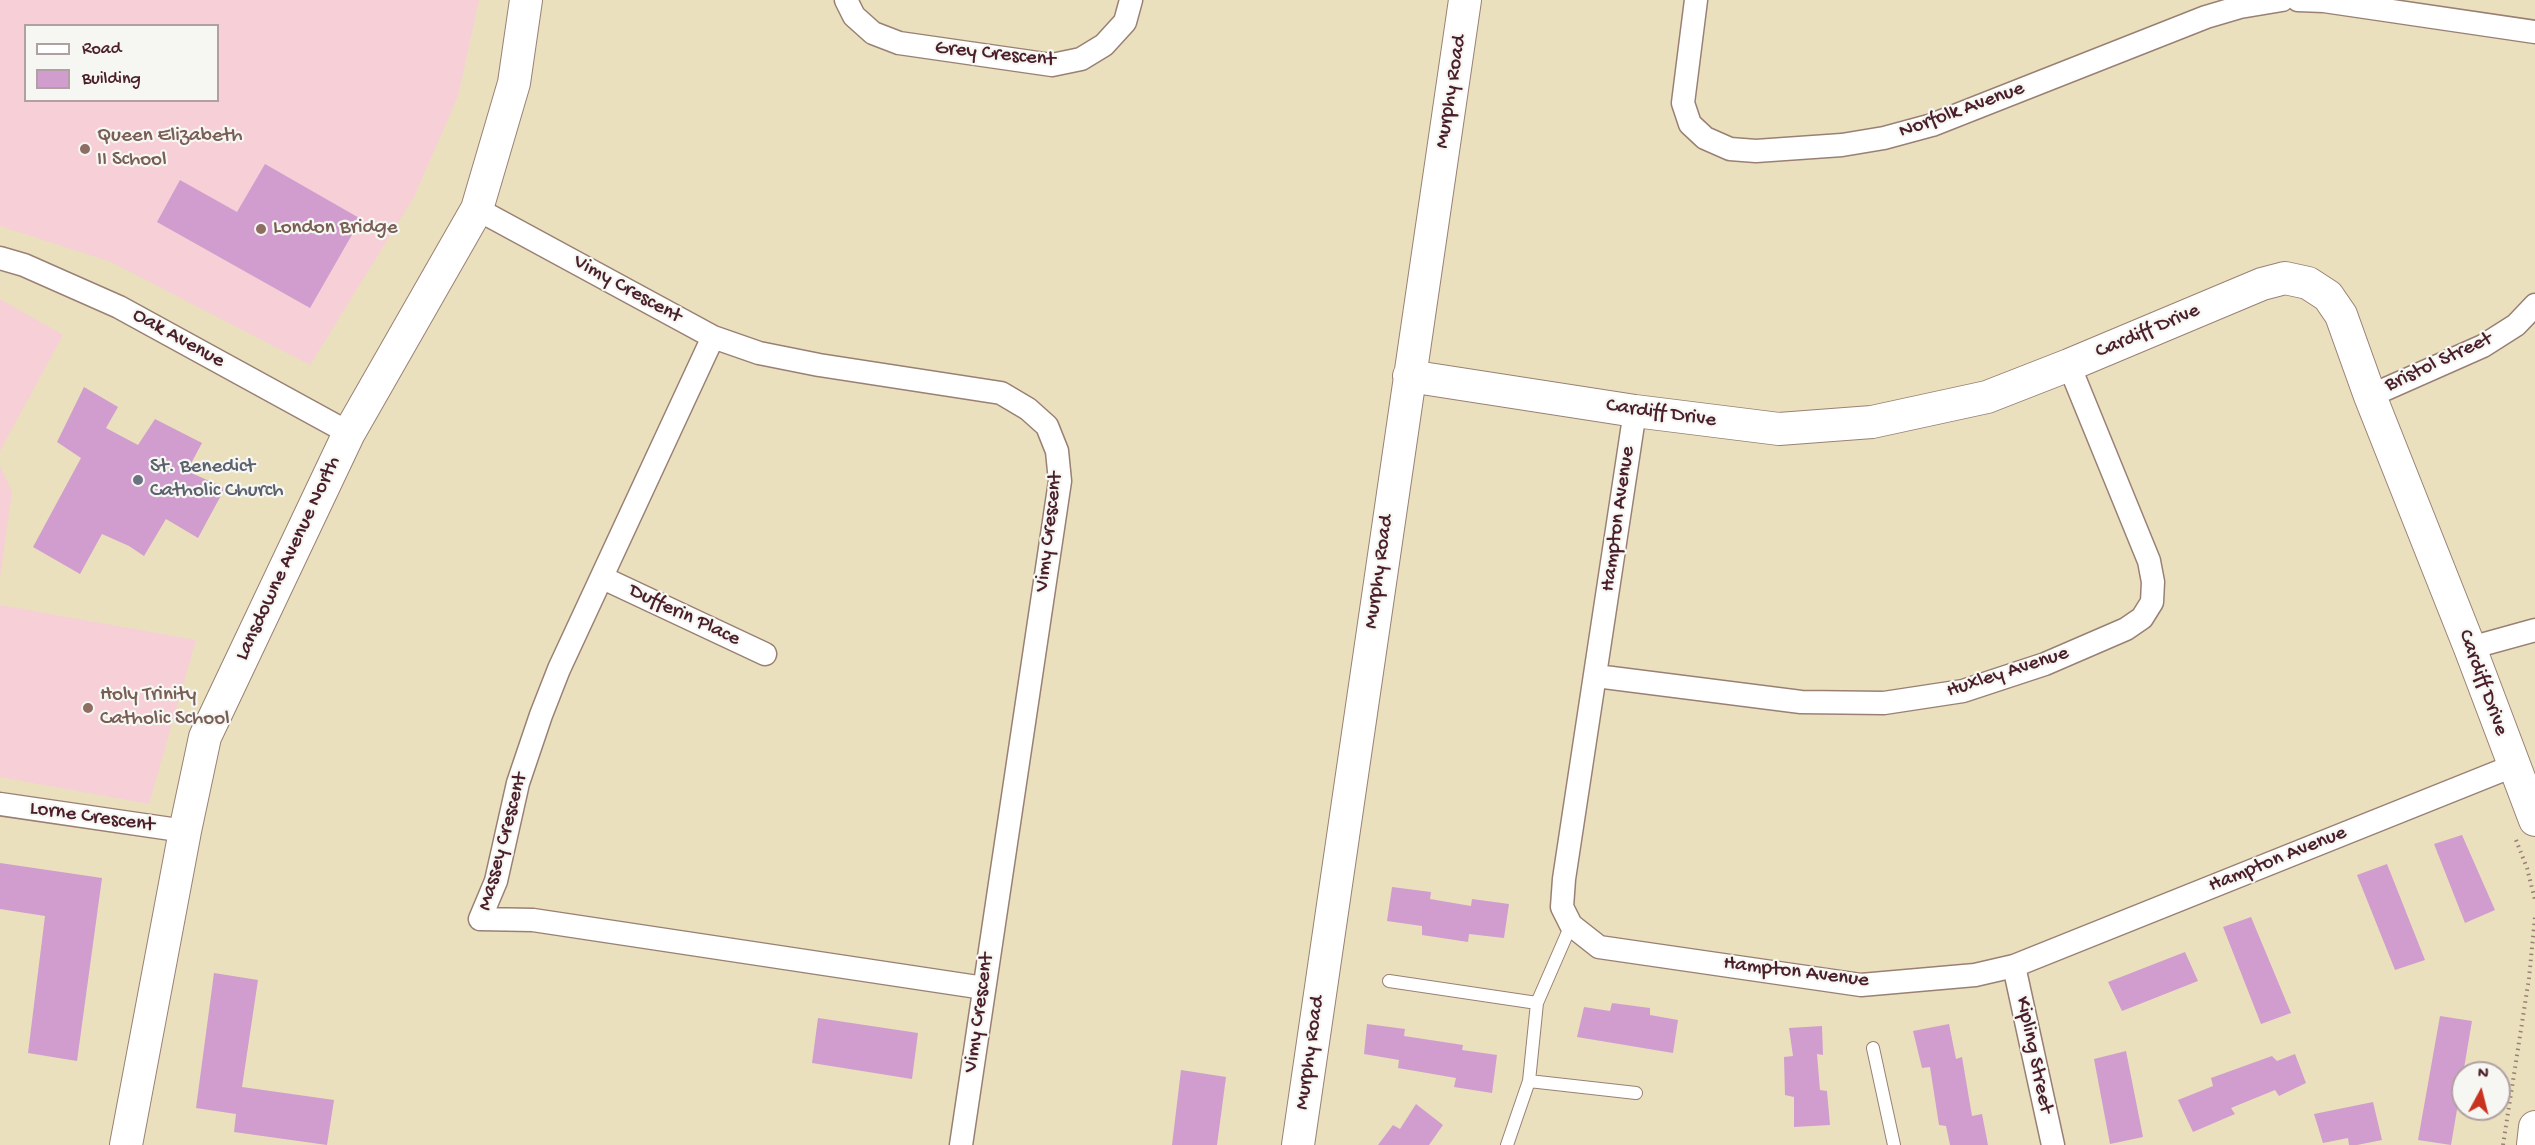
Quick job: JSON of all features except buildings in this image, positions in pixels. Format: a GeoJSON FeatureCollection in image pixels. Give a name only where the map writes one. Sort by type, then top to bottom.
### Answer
{"type":"FeatureCollection","features":[{"type":"Feature","properties":{"kind":"street","name":"Lansdowne Avenue North"},"geometry":{"type":"LineString","coordinates":[[126,1145],[205,737],[349,433],[477,209],[514,83],[526,0]]}},
{"type":"Feature","properties":{"kind":"street","name":"Grey Crescent"},"geometry":{"type":"LineString","coordinates":[[846,0],[854,16],[873,33],[898,44],[1052,65],[1081,59],[1104,45],[1125,22],[1131,0]]}},
{"type":"Feature","properties":{"kind":"street","name":"Murphy Road"},"geometry":{"type":"LineString","coordinates":[[1298,1145],[1465,0]]}},
{"type":"Feature","properties":{"kind":"street","name":"Norfolk Avenue"},"geometry":{"type":"LineString","coordinates":[[1696,0],[1683,103],[1690,124],[1705,138],[1730,149],[1756,151],[1842,145],[1884,138],[1932,126],[2206,17],[2240,7],[2282,0]]}},
{"type":"Feature","properties":{"kind":"street"},"geometry":{"type":"LineString","coordinates":[[2298,0],[2324,1],[2535,32]]}},
{"type":"Feature","properties":{"kind":"street","name":"Vimy Crescent"},"geometry":{"type":"LineString","coordinates":[[477,209],[713,337],[759,353],[799,362],[1001,393],[1028,409],[1047,426],[1057,451],[1060,481],[961,1145]]}},
{"type":"Feature","properties":{"kind":"street","name":"Oak Avenue"},"geometry":{"type":"LineString","coordinates":[[0,258],[24,265],[119,306],[349,433]]}},
{"type":"Feature","properties":{"kind":"street","name":"Cardiff Drive"},"geometry":{"type":"LineString","coordinates":[[1409,376],[1635,411],[1779,429],[1872,422],[1987,396],[2069,365],[2262,284],[2285,278],[2308,283],[2328,296],[2341,315],[2370,396],[2470,648],[2513,766],[2524,825]]}},
{"type":"Feature","properties":{"kind":"street","name":"Bristol Street"},"geometry":{"type":"LineString","coordinates":[[2370,396],[2483,346],[2516,325],[2535,305]]}},
{"type":"Feature","properties":{"kind":"street","name":"Massey Crescent"},"geometry":{"type":"LineString","coordinates":[[713,337],[559,669],[518,783],[496,881],[480,919],[533,920],[984,988]]}},
{"type":"Feature","properties":{"kind":"street","name":"Huxley Avenue"},"geometry":{"type":"LineString","coordinates":[[1596,676],[1801,702],[1884,704],[1924,699],[1973,688],[2045,664],[2126,629],[2142,618],[2152,602],[2154,582],[2149,561],[2069,365]]}},
{"type":"Feature","properties":{"kind":"street","name":"Hampton Avenue"},"geometry":{"type":"LineString","coordinates":[[1635,411],[1564,879],[1562,908],[1571,925],[1599,947],[1861,985],[1975,975],[2014,966],[2513,766]]}},
{"type":"Feature","properties":{"kind":"street","name":"Dufferin Place"},"geometry":{"type":"LineString","coordinates":[[603,578],[765,654]]}},
{"type":"Feature","properties":{"kind":"street"},"geometry":{"type":"LineString","coordinates":[[2470,648],[2535,630]]}},
{"type":"Feature","properties":{"kind":"street","name":"Lorne Crescent"},"geometry":{"type":"LineString","coordinates":[[0,804],[185,831]]}},
{"type":"Feature","properties":{"kind":"street","name":"Kipling Street"},"geometry":{"type":"LineString","coordinates":[[2014,966],[2053,1145]]}},
{"type":"Feature","properties":{"kind":"street"},"geometry":{"type":"LineString","coordinates":[[2533,1145],[2535,1127]]}},
{"type":"Feature","properties":{"kind":"lane"},"geometry":{"type":"LineString","coordinates":[[1507,1145],[1529,1081],[1537,1003],[1571,925]]}},
{"type":"Feature","properties":{"kind":"lane"},"geometry":{"type":"LineString","coordinates":[[1389,981],[1537,1003]]}},
{"type":"Feature","properties":{"kind":"lane"},"geometry":{"type":"LineString","coordinates":[[1873,1048],[1894,1145]]}},
{"type":"Feature","properties":{"kind":"lane"},"geometry":{"type":"LineString","coordinates":[[1529,1081],[1636,1093]]}},
{"type":"Feature","properties":{"kind":"path"},"geometry":{"type":"LineString","coordinates":[[2524,825],[2527,868],[2535,900]]}},
{"type":"Feature","properties":{"kind":"path"},"geometry":{"type":"LineString","coordinates":[[2503,1145],[2529,978],[2535,917]]}},
{"type":"Feature","properties":{"kind":"shaded area"},"geometry":{"type":"Polygon","coordinates":[[[0,0],[479,0],[458,96],[414,197],[310,365],[111,262],[0,226],[0,0]]]}},
{"type":"Feature","properties":{"kind":"shaded area"},"geometry":{"type":"Polygon","coordinates":[[[0,299],[63,335],[0,451],[0,299]]]}},
{"type":"Feature","properties":{"kind":"shaded area"},"geometry":{"type":"Polygon","coordinates":[[[0,466],[12,492],[0,578],[0,466]]]}},
{"type":"Feature","properties":{"kind":"shaded area","name":"Holy Trinity Catholic School"},"geometry":{"type":"Polygon","coordinates":[[[0,605],[196,640],[149,804],[0,777],[0,605]]]}},
{"type":"Feature","properties":{"kind":"place","name":"Queen Elizabeth II School"},"geometry":{"type":"Point","coordinates":[85,149]}},
{"type":"Feature","properties":{"kind":"place","name":"London Bridge"},"geometry":{"type":"Point","coordinates":[261,229]}},
{"type":"Feature","properties":{"kind":"place","name":"St. Benedict Catholic Church"},"geometry":{"type":"Point","coordinates":[138,480]}},
{"type":"Feature","properties":{"kind":"place","name":"Holy Trinity Catholic School"},"geometry":{"type":"Point","coordinates":[88,708]}}]}
